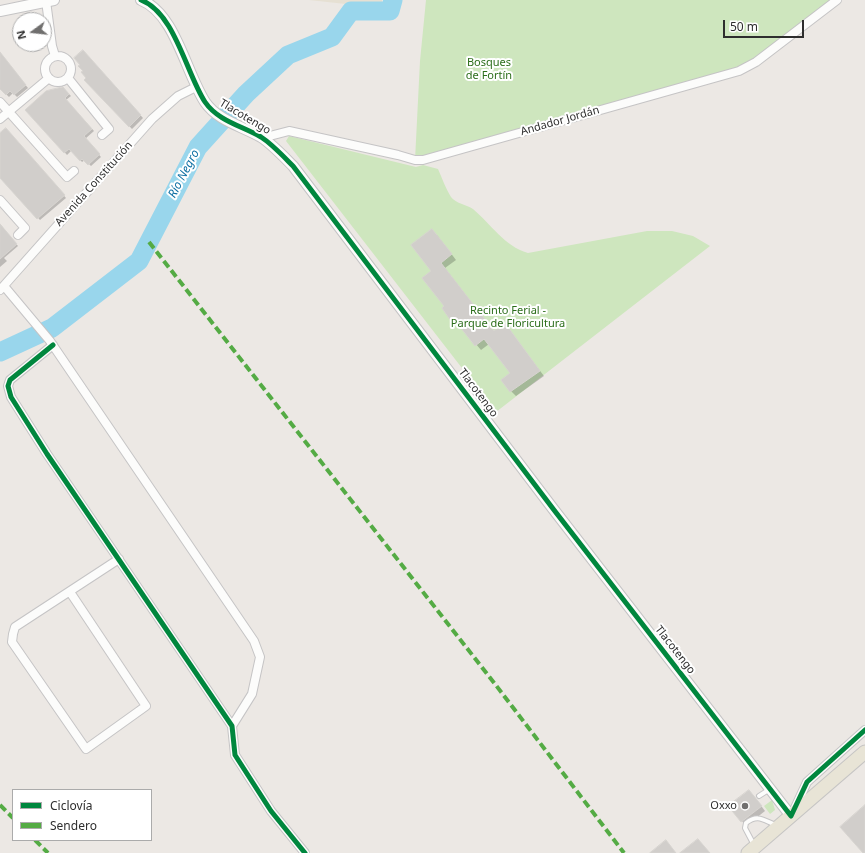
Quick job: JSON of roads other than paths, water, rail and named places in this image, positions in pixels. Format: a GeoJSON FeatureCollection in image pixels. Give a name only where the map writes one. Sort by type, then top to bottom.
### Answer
{"type":"FeatureCollection","features":[{"type":"Feature","properties":{"kind":"main road"},"geometry":{"type":"LineString","coordinates":[[752,850],[865,752]]}},
{"type":"Feature","properties":{"kind":"street","name":"Tlacotengo"},"geometry":{"type":"LineString","coordinates":[[140,0],[154,8],[165,21],[179,47],[196,86],[206,103],[217,115],[262,138],[293,166],[554,510],[791,816]]}},
{"type":"Feature","properties":{"kind":"street","name":"Andador Jordán"},"geometry":{"type":"LineString","coordinates":[[262,138],[289,130],[415,160],[423,160],[739,71],[756,62],[837,0]]}},
{"type":"Feature","properties":{"kind":"street"},"geometry":{"type":"LineString","coordinates":[[0,11],[50,1],[52,46],[54,56]]}},
{"type":"Feature","properties":{"kind":"street"},"geometry":{"type":"LineString","coordinates":[[54,56],[63,57],[69,62],[71,70],[68,78],[56,82],[49,78],[46,75],[45,66],[47,62],[54,56]]}},
{"type":"Feature","properties":{"kind":"street"},"geometry":{"type":"LineString","coordinates":[[0,118],[49,78]]}},
{"type":"Feature","properties":{"kind":"street"},"geometry":{"type":"LineString","coordinates":[[68,78],[109,129],[102,135]]}},
{"type":"Feature","properties":{"kind":"street","name":"Avenida Constitución"},"geometry":{"type":"LineString","coordinates":[[2,288],[152,119],[178,96],[196,86]]}},
{"type":"Feature","properties":{"kind":"street"},"geometry":{"type":"LineString","coordinates":[[0,102],[67,176],[74,171]]}},
{"type":"Feature","properties":{"kind":"street"},"geometry":{"type":"LineString","coordinates":[[0,200],[25,228],[18,235]]}},
{"type":"Feature","properties":{"kind":"street"},"geometry":{"type":"LineString","coordinates":[[2,288],[33,320],[51,343],[254,640],[260,657],[252,694],[232,726]]}},
{"type":"Feature","properties":{"kind":"street"},"geometry":{"type":"LineString","coordinates":[[51,343],[10,380],[8,386],[11,397],[47,454],[232,726],[235,755],[271,811],[305,853]]}},
{"type":"Feature","properties":{"kind":"street"},"geometry":{"type":"LineString","coordinates":[[70,592],[146,706],[86,748],[12,642],[13,634],[15,627],[119,559]]}},
{"type":"Feature","properties":{"kind":"street"},"geometry":{"type":"LineString","coordinates":[[791,816],[807,782],[865,730]]}},
{"type":"Feature","properties":{"kind":"lane"},"geometry":{"type":"LineString","coordinates":[[759,796],[770,788]]}},
{"type":"Feature","properties":{"kind":"lane"},"geometry":{"type":"LineString","coordinates":[[752,850],[745,828],[746,823],[752,818],[759,818],[780,826]]}},
{"type":"Feature","properties":{"kind":"waterway","name":"Río Negro"},"geometry":{"type":"LineString","coordinates":[[0,352],[52,328],[139,261],[198,147],[246,94],[288,55],[332,37],[351,11],[390,11],[393,0]]}},
{"type":"Feature","properties":{"kind":"place","name":"Oxxo"},"geometry":{"type":"Point","coordinates":[745,806]}},
{"type":"Feature","properties":{"kind":"park label","name":"Bosques de Fortín"},"geometry":{"type":"Point","coordinates":[489,69]}},
{"type":"Feature","properties":{"kind":"park label","name":"Recinto Ferial - Parque de Floricultura"},"geometry":{"type":"Point","coordinates":[508,317]}}]}
